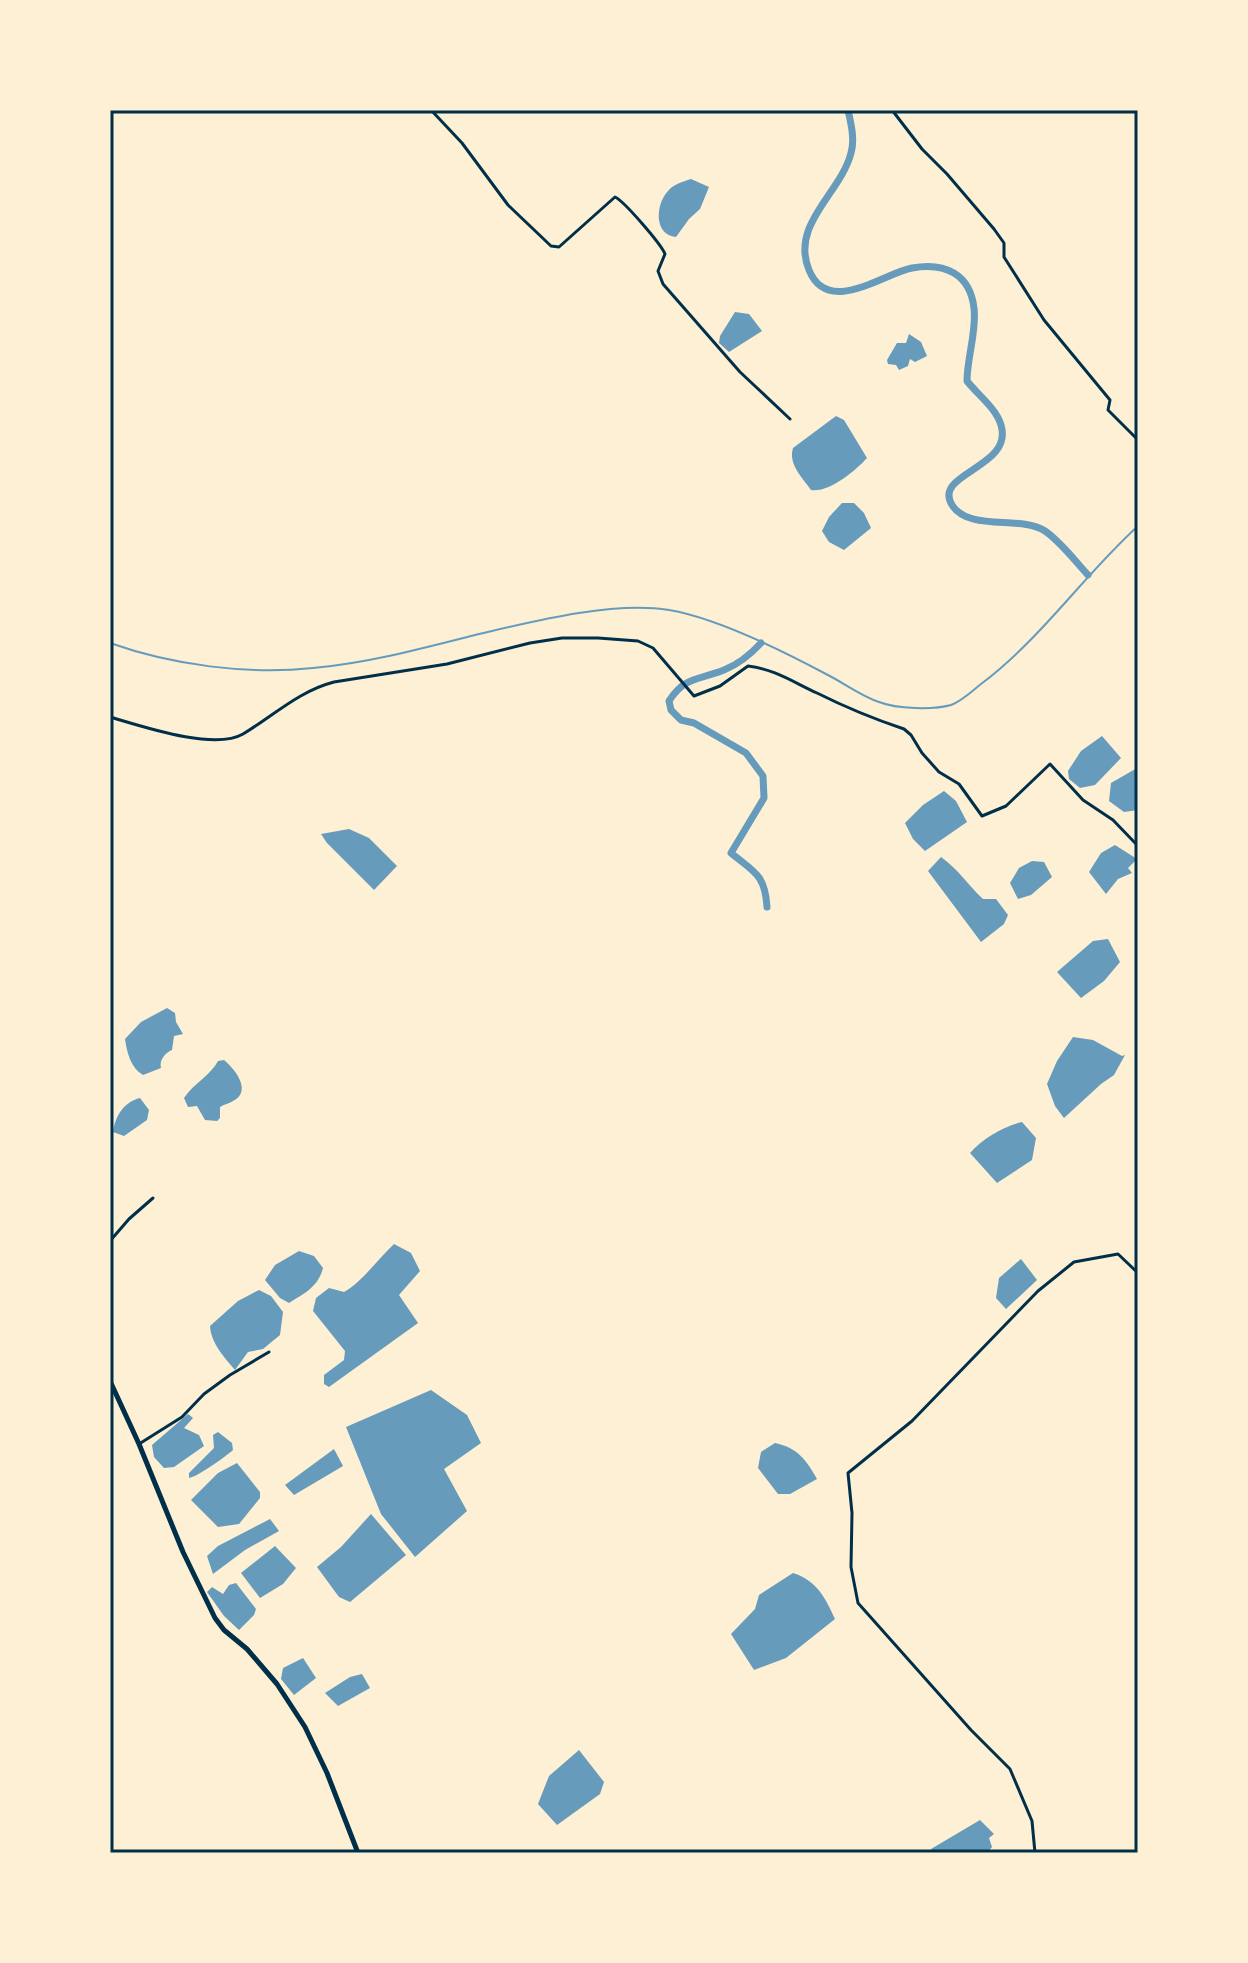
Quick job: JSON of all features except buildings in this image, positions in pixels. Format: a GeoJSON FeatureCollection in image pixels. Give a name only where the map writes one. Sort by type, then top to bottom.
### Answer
{"type":"FeatureCollection","features":[{"type":"Feature","properties":{"kind":"highway"},"geometry":{"type":"LineString","coordinates":[[110,1381],[215,1618],[277,1684],[305,1727],[327,1773],[358,1853]]}},
{"type":"Feature","properties":{"kind":"street"},"geometry":{"type":"LineString","coordinates":[[431,110],[462,143],[514,212],[551,246],[559,247],[615,197],[623,201],[662,245],[665,254],[658,271],[663,284],[740,372],[790,419]]}},
{"type":"Feature","properties":{"kind":"street"},"geometry":{"type":"LineString","coordinates":[[892,110],[922,149],[994,229],[1004,243],[1004,257],[1044,320],[1110,400],[1108,410],[1138,440]]}},
{"type":"Feature","properties":{"kind":"street"},"geometry":{"type":"LineString","coordinates":[[110,717],[165,732],[202,738],[232,738],[320,685],[447,664],[499,649],[562,638],[638,641],[653,648],[694,696],[720,686],[748,666],[787,677],[843,706],[904,729],[939,772],[959,784],[982,816],[1006,806],[1050,764],[1083,800],[1113,820],[1138,846]]}},
{"type":"Feature","properties":{"kind":"street"},"geometry":{"type":"LineString","coordinates":[[110,1241],[153,1198]]}},
{"type":"Feature","properties":{"kind":"street"},"geometry":{"type":"LineString","coordinates":[[1035,1853],[1032,1821],[1010,1769],[971,1730],[858,1603],[851,1567],[852,1513],[848,1473],[912,1421],[1038,1291],[1074,1262],[1118,1254],[1138,1273]]}},
{"type":"Feature","properties":{"kind":"street"},"geometry":{"type":"LineString","coordinates":[[139,1444],[182,1417],[204,1394],[230,1375],[269,1352]]}},
{"type":"Feature","properties":{"kind":"water"},"geometry":{"type":"Polygon","coordinates":[[[691,179],[709,187],[700,209],[676,237],[669,235],[660,225],[661,204],[670,189],[691,179]]]}},
{"type":"Feature","properties":{"kind":"water"},"geometry":{"type":"Polygon","coordinates":[[[735,312],[749,314],[762,331],[729,352],[719,343],[720,336],[735,312]]]}},
{"type":"Feature","properties":{"kind":"water"},"geometry":{"type":"Polygon","coordinates":[[[909,334],[921,342],[927,356],[915,362],[910,359],[908,366],[899,370],[896,365],[888,364],[887,360],[897,343],[906,343],[909,334]]]}},
{"type":"Feature","properties":{"kind":"water"},"geometry":{"type":"Polygon","coordinates":[[[836,416],[844,420],[867,458],[833,485],[811,490],[794,465],[793,448],[836,416]]]}},
{"type":"Feature","properties":{"kind":"water"},"geometry":{"type":"Polygon","coordinates":[[[842,503],[854,503],[864,513],[871,528],[844,550],[829,542],[822,531],[829,517],[842,503]]]}},
{"type":"Feature","properties":{"kind":"water"},"geometry":{"type":"Polygon","coordinates":[[[1102,736],[1121,758],[1095,785],[1080,788],[1069,779],[1068,771],[1081,751],[1102,736]]]}},
{"type":"Feature","properties":{"kind":"water"},"geometry":{"type":"Polygon","coordinates":[[[1137,768],[1138,810],[1124,812],[1109,801],[1111,783],[1137,768]]]}},
{"type":"Feature","properties":{"kind":"water"},"geometry":{"type":"Polygon","coordinates":[[[944,791],[956,801],[967,822],[925,851],[913,839],[905,823],[923,805],[944,791]]]}},
{"type":"Feature","properties":{"kind":"water"},"geometry":{"type":"Polygon","coordinates":[[[349,829],[369,838],[397,866],[374,890],[321,834],[349,829]]]}},
{"type":"Feature","properties":{"kind":"water"},"geometry":{"type":"Polygon","coordinates":[[[1115,845],[1137,859],[1128,868],[1132,873],[1118,879],[1106,894],[1089,872],[1101,853],[1115,845]]]}},
{"type":"Feature","properties":{"kind":"water"},"geometry":{"type":"Polygon","coordinates":[[[941,857],[983,899],[996,899],[1008,915],[1004,924],[981,942],[928,871],[941,857]]]}},
{"type":"Feature","properties":{"kind":"water"},"geometry":{"type":"Polygon","coordinates":[[[1032,861],[1044,862],[1052,877],[1031,895],[1018,899],[1010,883],[1019,868],[1032,861]]]}},
{"type":"Feature","properties":{"kind":"water"},"geometry":{"type":"Polygon","coordinates":[[[1108,939],[1120,962],[1104,981],[1081,998],[1057,972],[1093,941],[1108,939]]]}},
{"type":"Feature","properties":{"kind":"water"},"geometry":{"type":"Polygon","coordinates":[[[167,1008],[175,1013],[183,1034],[174,1036],[172,1050],[163,1057],[161,1068],[143,1075],[130,1060],[125,1039],[141,1022],[167,1008]]]}},
{"type":"Feature","properties":{"kind":"water"},"geometry":{"type":"Polygon","coordinates":[[[1073,1037],[1093,1040],[1125,1055],[1114,1075],[1064,1118],[1055,1106],[1047,1084],[1073,1037]]]}},
{"type":"Feature","properties":{"kind":"water"},"geometry":{"type":"Polygon","coordinates":[[[224,1060],[237,1074],[241,1092],[239,1097],[220,1107],[217,1121],[205,1120],[197,1106],[188,1107],[184,1098],[218,1061],[224,1060]]]}},
{"type":"Feature","properties":{"kind":"water"},"geometry":{"type":"Polygon","coordinates":[[[140,1098],[149,1110],[147,1120],[124,1136],[113,1132],[121,1110],[140,1098]]]}},
{"type":"Feature","properties":{"kind":"water"},"geometry":{"type":"Polygon","coordinates":[[[1022,1122],[1036,1138],[1032,1160],[997,1183],[970,1153],[994,1134],[1022,1122]]]}},
{"type":"Feature","properties":{"kind":"water"},"geometry":{"type":"Polygon","coordinates":[[[394,1244],[411,1253],[420,1271],[399,1295],[418,1323],[329,1387],[324,1384],[324,1375],[344,1360],[345,1351],[313,1311],[316,1298],[329,1288],[344,1292],[351,1288],[394,1244]]]}},
{"type":"Feature","properties":{"kind":"water"},"geometry":{"type":"Polygon","coordinates":[[[299,1251],[314,1256],[323,1268],[314,1285],[289,1303],[280,1298],[265,1280],[275,1265],[299,1251]]]}},
{"type":"Feature","properties":{"kind":"water"},"geometry":{"type":"Polygon","coordinates":[[[1021,1259],[1037,1280],[1006,1309],[996,1298],[999,1278],[1021,1259]]]}},
{"type":"Feature","properties":{"kind":"water"},"geometry":{"type":"Polygon","coordinates":[[[259,1290],[271,1296],[283,1312],[280,1335],[263,1349],[248,1352],[235,1370],[215,1344],[210,1326],[238,1301],[259,1290]]]}},
{"type":"Feature","properties":{"kind":"water"},"geometry":{"type":"Polygon","coordinates":[[[431,1390],[467,1415],[481,1443],[444,1469],[467,1511],[415,1557],[381,1514],[346,1427],[431,1390]]]}},
{"type":"Feature","properties":{"kind":"water"},"geometry":{"type":"Polygon","coordinates":[[[188,1414],[193,1418],[184,1428],[199,1435],[204,1446],[174,1467],[164,1468],[154,1457],[152,1445],[188,1414]]]}},
{"type":"Feature","properties":{"kind":"water"},"geometry":{"type":"Polygon","coordinates":[[[218,1432],[232,1443],[233,1450],[189,1478],[189,1473],[214,1448],[213,1435],[218,1432]]]}},
{"type":"Feature","properties":{"kind":"water"},"geometry":{"type":"Polygon","coordinates":[[[775,1443],[790,1448],[800,1456],[817,1479],[790,1494],[778,1494],[758,1468],[761,1452],[775,1443]]]}},
{"type":"Feature","properties":{"kind":"water"},"geometry":{"type":"Polygon","coordinates":[[[334,1449],[343,1466],[294,1495],[285,1485],[334,1449]]]}},
{"type":"Feature","properties":{"kind":"water"},"geometry":{"type":"Polygon","coordinates":[[[237,1463],[260,1492],[260,1498],[239,1524],[218,1527],[191,1500],[218,1473],[237,1463]]]}},
{"type":"Feature","properties":{"kind":"water"},"geometry":{"type":"Polygon","coordinates":[[[371,1514],[406,1555],[350,1602],[339,1597],[317,1567],[341,1547],[371,1514]]]}},
{"type":"Feature","properties":{"kind":"water"},"geometry":{"type":"Polygon","coordinates":[[[270,1519],[279,1531],[245,1550],[213,1574],[207,1556],[218,1546],[270,1519]]]}},
{"type":"Feature","properties":{"kind":"water"},"geometry":{"type":"Polygon","coordinates":[[[275,1546],[296,1568],[283,1584],[260,1598],[241,1573],[275,1546]]]}},
{"type":"Feature","properties":{"kind":"water"},"geometry":{"type":"Polygon","coordinates":[[[793,1573],[808,1580],[819,1591],[835,1619],[786,1658],[754,1670],[731,1634],[755,1609],[759,1595],[793,1573]]]}},
{"type":"Feature","properties":{"kind":"water"},"geometry":{"type":"Polygon","coordinates":[[[236,1583],[256,1609],[239,1630],[224,1616],[207,1592],[212,1587],[223,1594],[229,1585],[236,1583]]]}},
{"type":"Feature","properties":{"kind":"water"},"geometry":{"type":"Polygon","coordinates":[[[303,1658],[316,1678],[294,1695],[281,1679],[283,1668],[303,1658]]]}},
{"type":"Feature","properties":{"kind":"water"},"geometry":{"type":"Polygon","coordinates":[[[362,1674],[370,1688],[338,1706],[325,1693],[350,1677],[362,1674]]]}},
{"type":"Feature","properties":{"kind":"water"},"geometry":{"type":"Polygon","coordinates":[[[579,1750],[604,1782],[600,1794],[557,1825],[538,1804],[549,1776],[579,1750]]]}},
{"type":"Feature","properties":{"kind":"water"},"geometry":{"type":"Polygon","coordinates":[[[980,1820],[994,1834],[989,1838],[992,1847],[987,1853],[934,1853],[931,1849],[980,1820]]]}},
{"type":"Feature","properties":{"kind":"waterway"},"geometry":{"type":"LineString","coordinates":[[848,110],[853,137],[851,153],[846,168],[811,223],[805,253],[809,270],[818,284],[829,290],[843,291],[912,268],[945,269],[961,279],[972,296],[975,317],[967,381],[995,413],[1001,425],[1002,439],[986,461],[953,485],[949,494],[952,505],[970,518],[1035,526],[1045,531],[1088,575]]}},
{"type":"Feature","properties":{"kind":"waterway"},"geometry":{"type":"LineString","coordinates":[[110,643],[159,657],[210,666],[288,670],[375,659],[574,614],[647,608],[688,614],[749,636],[879,702],[935,708],[959,701],[1003,666],[1138,526]]}},
{"type":"Feature","properties":{"kind":"waterway"},"geometry":{"type":"LineString","coordinates":[[761,643],[735,665],[687,683],[669,701],[671,710],[681,720],[694,723],[746,753],[763,776],[764,798],[731,853],[761,880],[767,907]]}}]}
